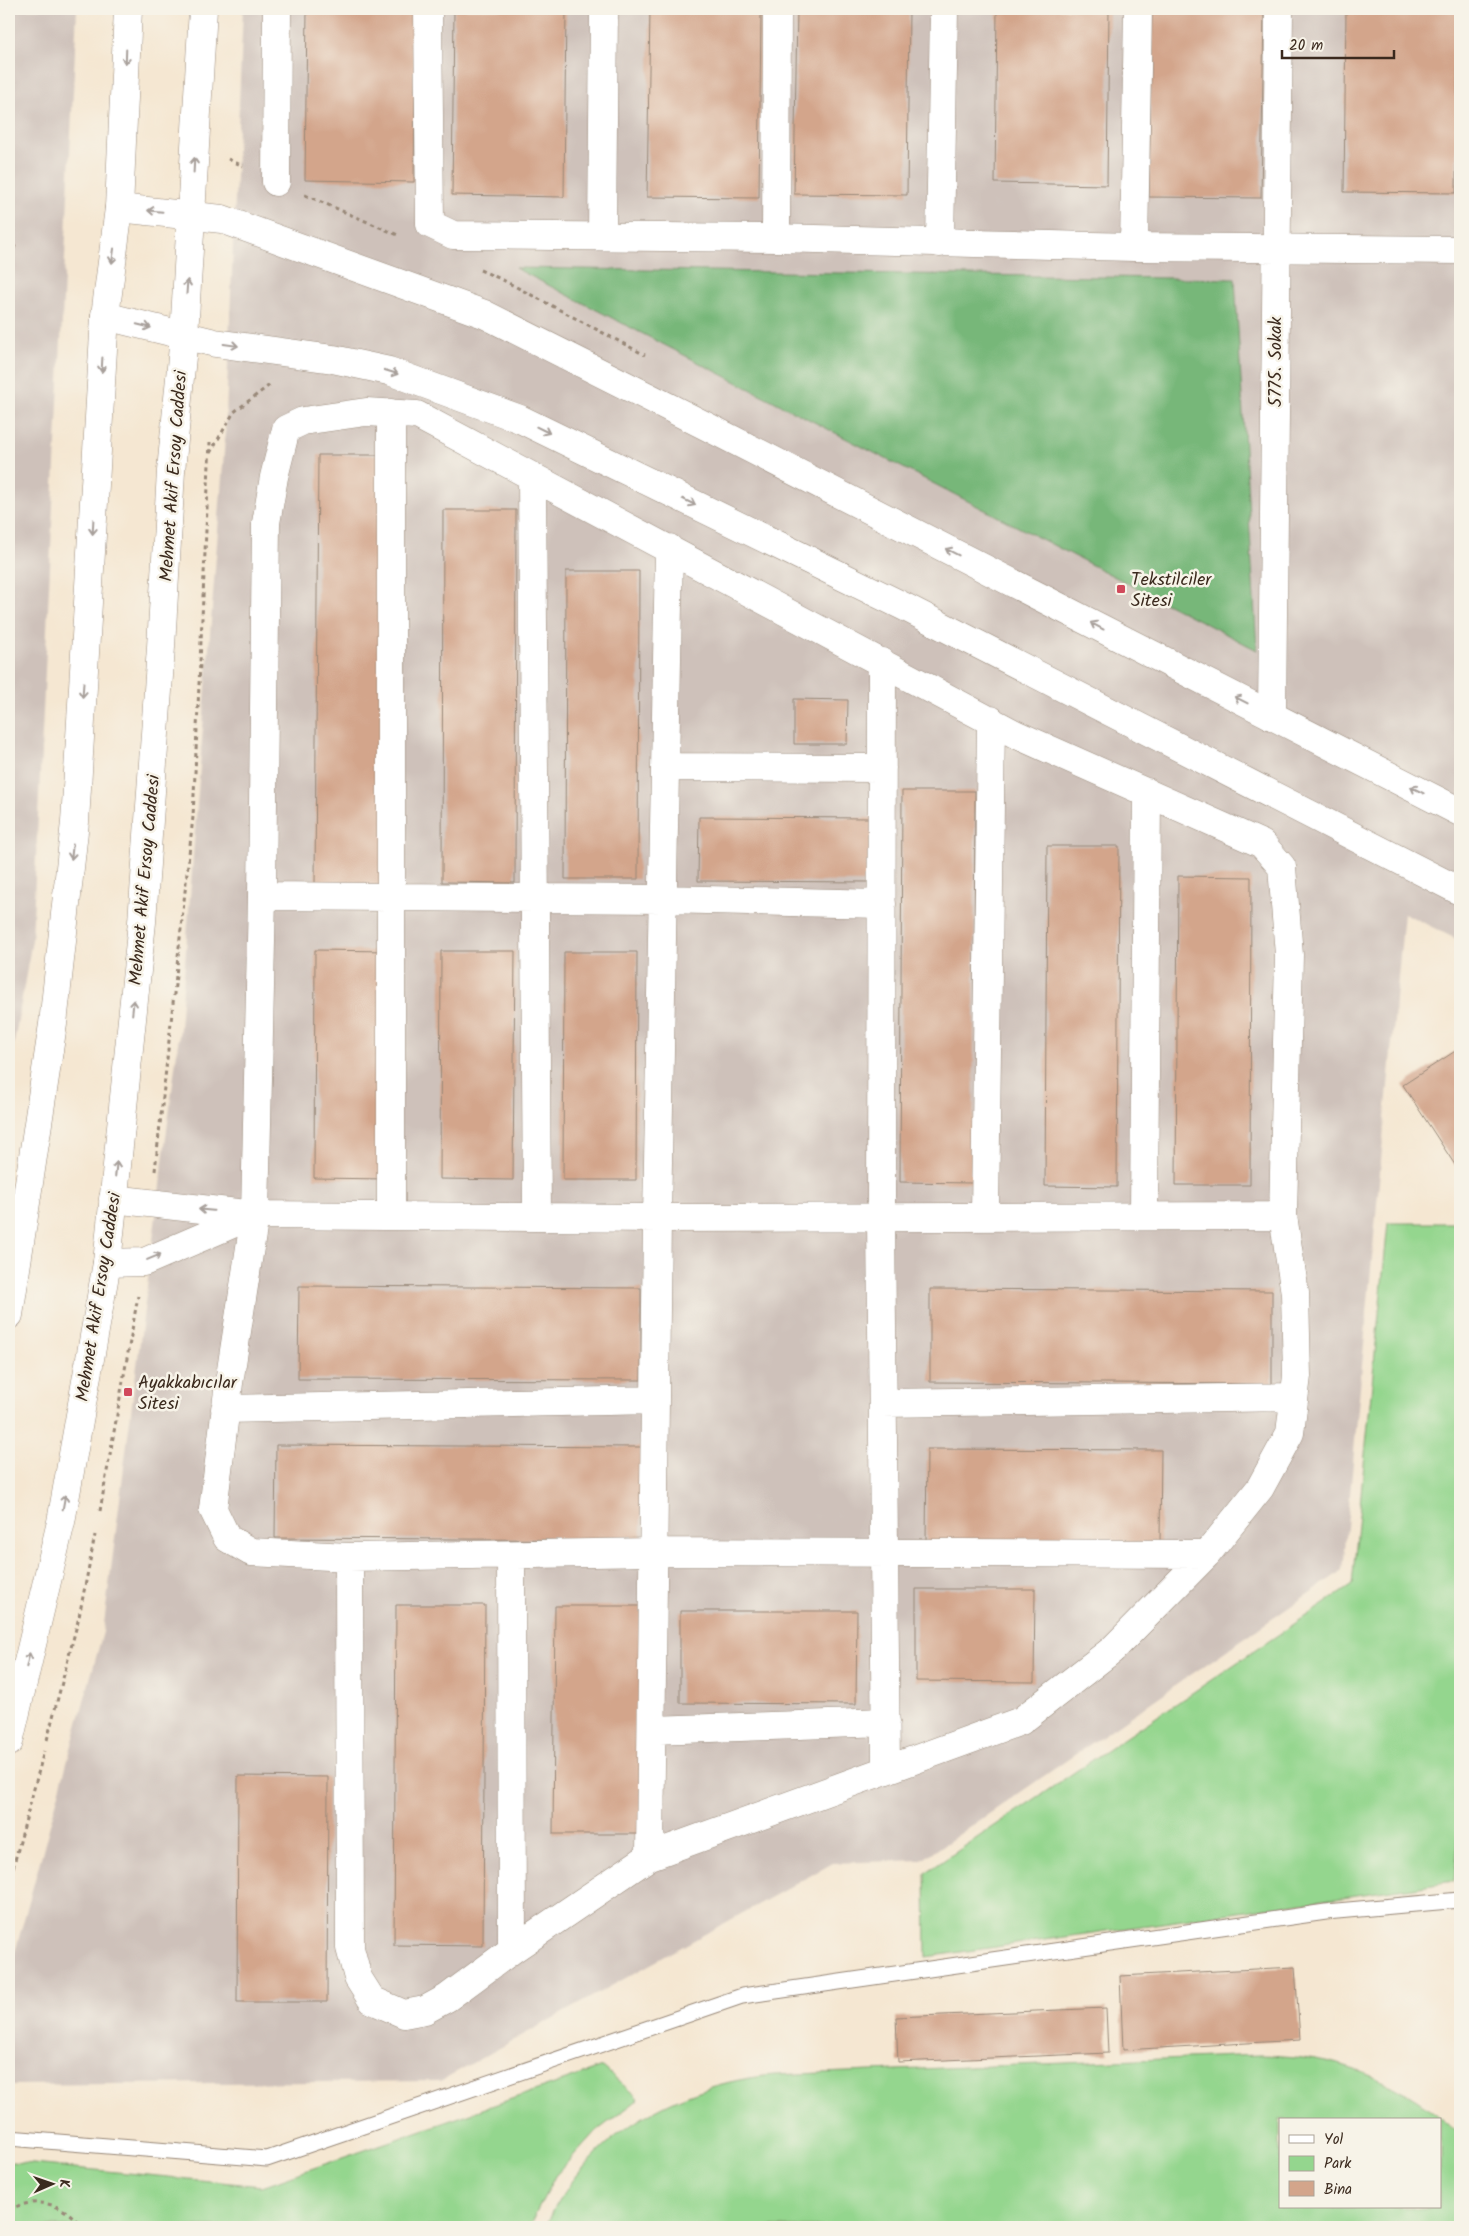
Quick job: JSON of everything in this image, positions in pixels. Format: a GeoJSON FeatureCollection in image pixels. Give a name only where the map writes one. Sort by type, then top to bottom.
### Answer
{"type":"FeatureCollection","features":[{"type":"Feature","properties":{"kind":"street"},"geometry":{"type":"LineString","coordinates":[[9,1315],[53,1024],[75,822],[104,316],[119,208],[128,9]]}},
{"type":"Feature","properties":{"kind":"street","name":"Mehmet Akif Ersoy Caddesi"},"geometry":{"type":"LineString","coordinates":[[9,1742],[61,1522],[106,1263],[142,922],[162,647],[171,471],[184,336],[203,9]]}},
{"type":"Feature","properties":{"kind":"street"},"geometry":{"type":"LineString","coordinates":[[276,182],[278,9]]}},
{"type":"Feature","properties":{"kind":"street"},"geometry":{"type":"LineString","coordinates":[[428,9],[430,224],[453,234],[776,238],[1134,247],[1460,250]]}},
{"type":"Feature","properties":{"kind":"street"},"geometry":{"type":"LineString","coordinates":[[602,235],[604,9]]}},
{"type":"Feature","properties":{"kind":"street"},"geometry":{"type":"LineString","coordinates":[[776,238],[777,9]]}},
{"type":"Feature","properties":{"kind":"street"},"geometry":{"type":"LineString","coordinates":[[940,243],[944,9]]}},
{"type":"Feature","properties":{"kind":"street"},"geometry":{"type":"LineString","coordinates":[[1134,247],[1138,9]]}},
{"type":"Feature","properties":{"kind":"street","name":"5775. Sokak"},"geometry":{"type":"LineString","coordinates":[[1272,716],[1278,9]]}},
{"type":"Feature","properties":{"kind":"street"},"geometry":{"type":"LineString","coordinates":[[119,208],[191,214],[222,219],[484,314],[724,434],[1460,812]]}},
{"type":"Feature","properties":{"kind":"street"},"geometry":{"type":"LineString","coordinates":[[104,316],[216,343],[334,359],[389,371],[520,419],[905,607],[1460,892]]}},
{"type":"Feature","properties":{"kind":"street"},"geometry":{"type":"LineString","coordinates":[[349,1557],[350,1948],[358,1978],[372,2000],[404,2014],[425,2010],[447,1998],[512,1950],[650,1856],[1020,1721],[1112,1650],[1207,1554],[1260,1488],[1290,1433],[1298,1376],[1295,1293],[1283,1216],[1289,955],[1282,867],[1262,844],[1015,734],[670,548],[417,415],[366,412],[303,421],[286,429],[274,477],[266,523],[262,896],[255,1214],[225,1409],[213,1509],[227,1538],[252,1552],[349,1557],[654,1552],[1207,1554]]}},
{"type":"Feature","properties":{"kind":"street"},"geometry":{"type":"LineString","coordinates":[[391,413],[391,1216]]}},
{"type":"Feature","properties":{"kind":"street"},"geometry":{"type":"LineString","coordinates":[[532,476],[538,1217]]}},
{"type":"Feature","properties":{"kind":"street"},"geometry":{"type":"LineString","coordinates":[[650,1856],[657,1218],[670,548]]}},
{"type":"Feature","properties":{"kind":"street"},"geometry":{"type":"LineString","coordinates":[[882,662],[880,1217],[886,1770]]}},
{"type":"Feature","properties":{"kind":"street"},"geometry":{"type":"LineString","coordinates":[[985,1217],[990,720]]}},
{"type":"Feature","properties":{"kind":"street"},"geometry":{"type":"LineString","coordinates":[[665,767],[882,768]]}},
{"type":"Feature","properties":{"kind":"street"},"geometry":{"type":"LineString","coordinates":[[1144,1216],[1146,792]]}},
{"type":"Feature","properties":{"kind":"street"},"geometry":{"type":"LineString","coordinates":[[262,896],[535,898],[882,904]]}},
{"type":"Feature","properties":{"kind":"street"},"geometry":{"type":"LineString","coordinates":[[113,1200],[255,1214],[391,1216],[657,1218],[1283,1216]]}},
{"type":"Feature","properties":{"kind":"street"},"geometry":{"type":"LineString","coordinates":[[106,1263],[144,1262],[255,1214]]}},
{"type":"Feature","properties":{"kind":"street"},"geometry":{"type":"LineString","coordinates":[[883,1403],[1294,1397]]}},
{"type":"Feature","properties":{"kind":"street"},"geometry":{"type":"LineString","coordinates":[[225,1409],[655,1400]]}},
{"type":"Feature","properties":{"kind":"street"},"geometry":{"type":"LineString","coordinates":[[511,1555],[512,1950]]}},
{"type":"Feature","properties":{"kind":"street"},"geometry":{"type":"LineString","coordinates":[[652,1730],[886,1722]]}},
{"type":"Feature","properties":{"kind":"lane"},"geometry":{"type":"LineString","coordinates":[[9,2138],[267,2159],[742,1996],[1326,1912],[1460,1900]]}},
{"type":"Feature","properties":{"kind":"path"},"geometry":{"type":"LineString","coordinates":[[9,2210],[28,2203],[47,2203],[64,2210],[82,2227]]}},
{"type":"Feature","properties":{"kind":"shaded area"},"geometry":{"type":"Polygon","coordinates":[[[9,9],[77,9],[32,940],[9,1072],[9,9]]]}},
{"type":"Feature","properties":{"kind":"shaded area"},"geometry":{"type":"Polygon","coordinates":[[[243,9],[1460,9],[1460,941],[1404,913],[1343,1570],[922,1860],[833,1863],[440,2081],[9,2085],[9,1974],[103,1632],[180,1028],[225,438],[243,9]]]}},
{"type":"Feature","properties":{"kind":"green space"},"geometry":{"type":"Polygon","coordinates":[[[515,268],[1235,279],[1257,650],[515,268]]]}},
{"type":"Feature","properties":{"kind":"green space"},"geometry":{"type":"Polygon","coordinates":[[[1388,1223],[1460,1223],[1460,1824],[1454,1881],[926,1957],[925,1873],[1352,1585],[1388,1223]]]}},
{"type":"Feature","properties":{"kind":"green space"},"geometry":{"type":"Polygon","coordinates":[[[1260,2055],[1289,2056],[1317,2060],[1343,2066],[1392,2086],[1416,2099],[1440,2118],[1279,2118],[1279,2208],[1442,2208],[1442,2119],[1460,2135],[1460,2227],[545,2227],[563,2194],[585,2166],[611,2141],[639,2120],[670,2103],[703,2090],[738,2080],[774,2075],[1260,2055]]]}},
{"type":"Feature","properties":{"kind":"green space"},"geometry":{"type":"Polygon","coordinates":[[[603,2067],[639,2099],[594,2133],[555,2176],[529,2227],[9,2227],[9,2163],[12,2162],[262,2186],[603,2067]]]}},
{"type":"Feature","properties":{"kind":"building"},"geometry":{"type":"Polygon","coordinates":[[[307,9],[416,9],[414,182],[305,180],[307,9]]]}},
{"type":"Feature","properties":{"kind":"building"},"geometry":{"type":"Polygon","coordinates":[[[454,9],[566,9],[564,197],[452,195],[454,9]]]}},
{"type":"Feature","properties":{"kind":"building"},"geometry":{"type":"Polygon","coordinates":[[[650,9],[761,9],[759,198],[647,197],[650,9]]]}},
{"type":"Feature","properties":{"kind":"building"},"geometry":{"type":"Polygon","coordinates":[[[797,9],[909,9],[907,195],[794,194],[797,9]]]}},
{"type":"Feature","properties":{"kind":"building"},"geometry":{"type":"Polygon","coordinates":[[[997,9],[1109,9],[1107,185],[995,183],[997,9]]]}},
{"type":"Feature","properties":{"kind":"building"},"geometry":{"type":"Polygon","coordinates":[[[1152,9],[1264,9],[1261,198],[1149,197],[1152,9]]]}},
{"type":"Feature","properties":{"kind":"building"},"geometry":{"type":"Polygon","coordinates":[[[1346,9],[1458,9],[1456,193],[1344,192],[1346,9]]]}},
{"type":"Feature","properties":{"kind":"building"},"geometry":{"type":"Polygon","coordinates":[[[9,242],[16,246],[9,259],[9,242]]]}},
{"type":"Feature","properties":{"kind":"building"},"geometry":{"type":"Polygon","coordinates":[[[318,455],[390,455],[389,885],[315,885],[318,455]]]}},
{"type":"Feature","properties":{"kind":"building"},"geometry":{"type":"Polygon","coordinates":[[[443,510],[516,510],[515,883],[442,882],[443,510]]]}},
{"type":"Feature","properties":{"kind":"building"},"geometry":{"type":"Polygon","coordinates":[[[566,571],[639,571],[638,879],[565,879],[566,571]]]}},
{"type":"Feature","properties":{"kind":"building"},"geometry":{"type":"Polygon","coordinates":[[[794,699],[848,700],[847,744],[794,744],[794,699]]]}},
{"type":"Feature","properties":{"kind":"building"},"geometry":{"type":"Polygon","coordinates":[[[902,791],[975,791],[973,1183],[900,1182],[902,791]]]}},
{"type":"Feature","properties":{"kind":"building"},"geometry":{"type":"Polygon","coordinates":[[[699,817],[873,818],[873,882],[698,881],[699,817]]]}},
{"type":"Feature","properties":{"kind":"building"},"geometry":{"type":"Polygon","coordinates":[[[1047,846],[1119,846],[1117,1187],[1045,1186],[1047,846]]]}},
{"type":"Feature","properties":{"kind":"building"},"geometry":{"type":"Polygon","coordinates":[[[1178,876],[1251,877],[1250,1185],[1176,1185],[1178,876]]]}},
{"type":"Feature","properties":{"kind":"building"},"geometry":{"type":"Polygon","coordinates":[[[315,950],[388,951],[387,1179],[314,1178],[315,950]]]}},
{"type":"Feature","properties":{"kind":"building"},"geometry":{"type":"Polygon","coordinates":[[[441,951],[515,951],[513,1180],[440,1179],[441,951]]]}},
{"type":"Feature","properties":{"kind":"building"},"geometry":{"type":"Polygon","coordinates":[[[564,952],[637,952],[636,1180],[563,1180],[564,952]]]}},
{"type":"Feature","properties":{"kind":"building"},"geometry":{"type":"Polygon","coordinates":[[[1460,1048],[1460,1166],[1457,1168],[1403,1085],[1460,1048]]]}},
{"type":"Feature","properties":{"kind":"building"},"geometry":{"type":"Polygon","coordinates":[[[299,1286],[641,1288],[641,1380],[298,1379],[299,1286]]]}},
{"type":"Feature","properties":{"kind":"building"},"geometry":{"type":"Polygon","coordinates":[[[930,1289],[1272,1291],[1272,1384],[930,1382],[930,1289]]]}},
{"type":"Feature","properties":{"kind":"building"},"geometry":{"type":"Polygon","coordinates":[[[276,1445],[641,1447],[641,1540],[275,1538],[276,1445]]]}},
{"type":"Feature","properties":{"kind":"building"},"geometry":{"type":"Polygon","coordinates":[[[927,1449],[1161,1450],[1160,1543],[926,1541],[927,1449]]]}},
{"type":"Feature","properties":{"kind":"building"},"geometry":{"type":"Polygon","coordinates":[[[916,1589],[1035,1589],[1034,1682],[916,1681],[916,1589]]]}},
{"type":"Feature","properties":{"kind":"building"},"geometry":{"type":"Polygon","coordinates":[[[396,1605],[485,1605],[483,1946],[394,1945],[396,1605]]]}},
{"type":"Feature","properties":{"kind":"building"},"geometry":{"type":"Polygon","coordinates":[[[555,1606],[644,1606],[643,1834],[553,1834],[555,1606]]]}},
{"type":"Feature","properties":{"kind":"building"},"geometry":{"type":"Polygon","coordinates":[[[680,1611],[857,1611],[856,1704],[680,1703],[680,1611]]]}},
{"type":"Feature","properties":{"kind":"building"},"geometry":{"type":"Polygon","coordinates":[[[238,1776],[328,1777],[327,2002],[237,2002],[238,1776]]]}},
{"type":"Feature","properties":{"kind":"building"},"geometry":{"type":"Polygon","coordinates":[[[1295,1967],[1300,2040],[1123,2050],[1120,1976],[1295,1967]]]}},
{"type":"Feature","properties":{"kind":"building"},"geometry":{"type":"Polygon","coordinates":[[[1106,2008],[1108,2053],[898,2062],[896,2017],[1106,2008]]]}},
{"type":"Feature","properties":{"kind":"place","name":"Tekstilciler Sitesi"},"geometry":{"type":"Point","coordinates":[1121,589]}},
{"type":"Feature","properties":{"kind":"place","name":"Ayakkabıcılar Sitesi"},"geometry":{"type":"Point","coordinates":[128,1392]}}]}
